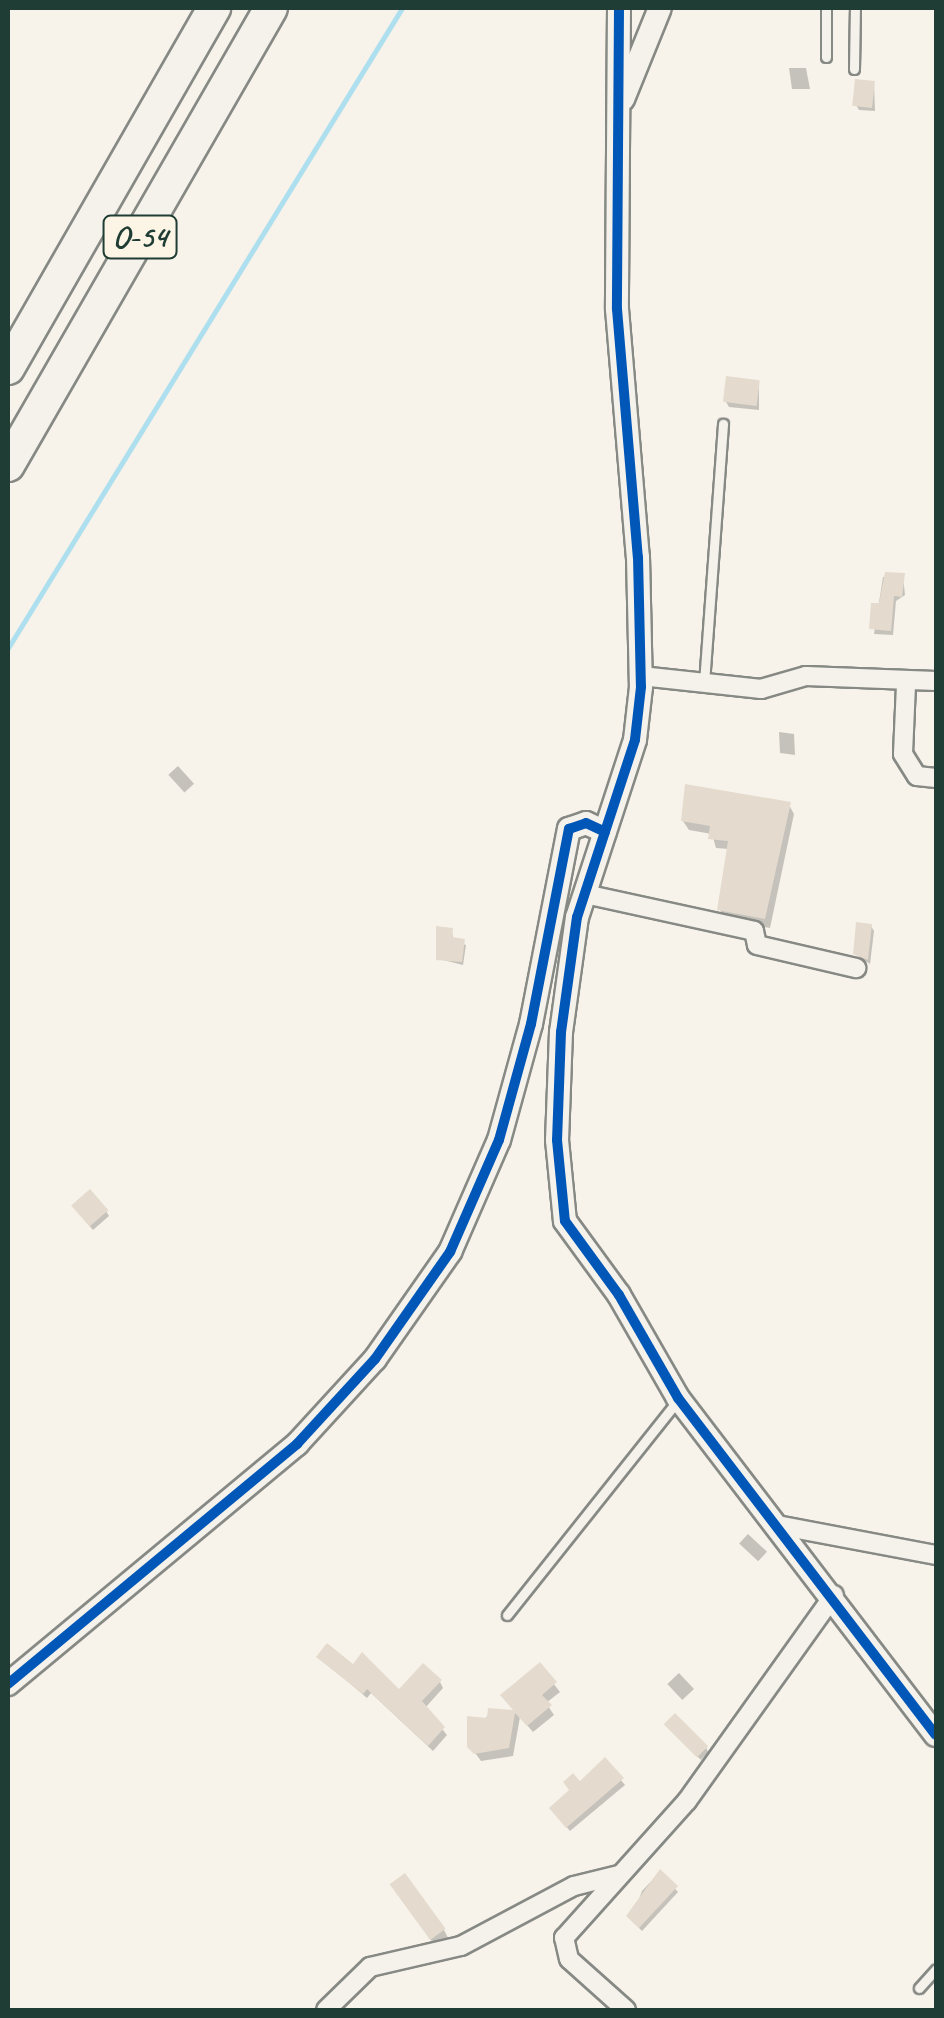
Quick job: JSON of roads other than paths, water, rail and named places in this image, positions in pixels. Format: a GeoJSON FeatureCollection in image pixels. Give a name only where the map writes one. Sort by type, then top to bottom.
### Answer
{"type":"FeatureCollection","features":[{"type":"Feature","properties":{"kind":"highway","name":"O-54"},"geometry":{"type":"LineString","coordinates":[[8,368],[214,8]]}},
{"type":"Feature","properties":{"kind":"highway","name":"O-54"},"geometry":{"type":"LineString","coordinates":[[8,465],[270,8]]}},
{"type":"Feature","properties":{"kind":"street"},"geometry":{"type":"LineString","coordinates":[[619,8],[614,147],[616,309],[638,558],[641,676],[634,740],[585,894],[560,1032],[557,1140],[565,1221],[619,1296],[678,1398],[834,1595],[936,1735]]}},
{"type":"Feature","properties":{"kind":"street"},"geometry":{"type":"LineString","coordinates":[[614,147],[624,99],[660,8]]}},
{"type":"Feature","properties":{"kind":"street"},"geometry":{"type":"LineString","coordinates":[[641,676],[761,689],[806,676],[906,684],[936,682]]}},
{"type":"Feature","properties":{"kind":"street"},"geometry":{"type":"LineString","coordinates":[[906,684],[902,754],[917,776],[936,778]]}},
{"type":"Feature","properties":{"kind":"street"},"geometry":{"type":"LineString","coordinates":[[8,1684],[298,1444],[375,1360],[450,1252],[499,1140],[531,1024],[569,829],[586,823],[605,832]]}},
{"type":"Feature","properties":{"kind":"street"},"geometry":{"type":"LineString","coordinates":[[585,894],[754,931],[757,945],[856,968]]}},
{"type":"Feature","properties":{"kind":"street"},"geometry":{"type":"LineString","coordinates":[[778,1526],[936,1554]]}},
{"type":"Feature","properties":{"kind":"street"},"geometry":{"type":"LineString","coordinates":[[626,2010],[562,1949],[564,1938],[688,1801],[834,1595]]}},
{"type":"Feature","properties":{"kind":"street"},"geometry":{"type":"LineString","coordinates":[[326,2010],[370,1968],[461,1946],[574,1886],[618,1875]]}},
{"type":"Feature","properties":{"kind":"lane"},"geometry":{"type":"LineString","coordinates":[[826,8],[826,57]]}},
{"type":"Feature","properties":{"kind":"lane"},"geometry":{"type":"LineString","coordinates":[[854,69],[855,8]]}},
{"type":"Feature","properties":{"kind":"lane"},"geometry":{"type":"LineString","coordinates":[[704,683],[723,424]]}},
{"type":"Feature","properties":{"kind":"lane"},"geometry":{"type":"LineString","coordinates":[[508,1615],[678,1398]]}},
{"type":"Feature","properties":{"kind":"lane"},"geometry":{"type":"LineString","coordinates":[[919,1988],[936,1969]]}},
{"type":"Feature","properties":{"kind":"waterway"},"geometry":{"type":"LineString","coordinates":[[8,648],[402,8]]}}]}
